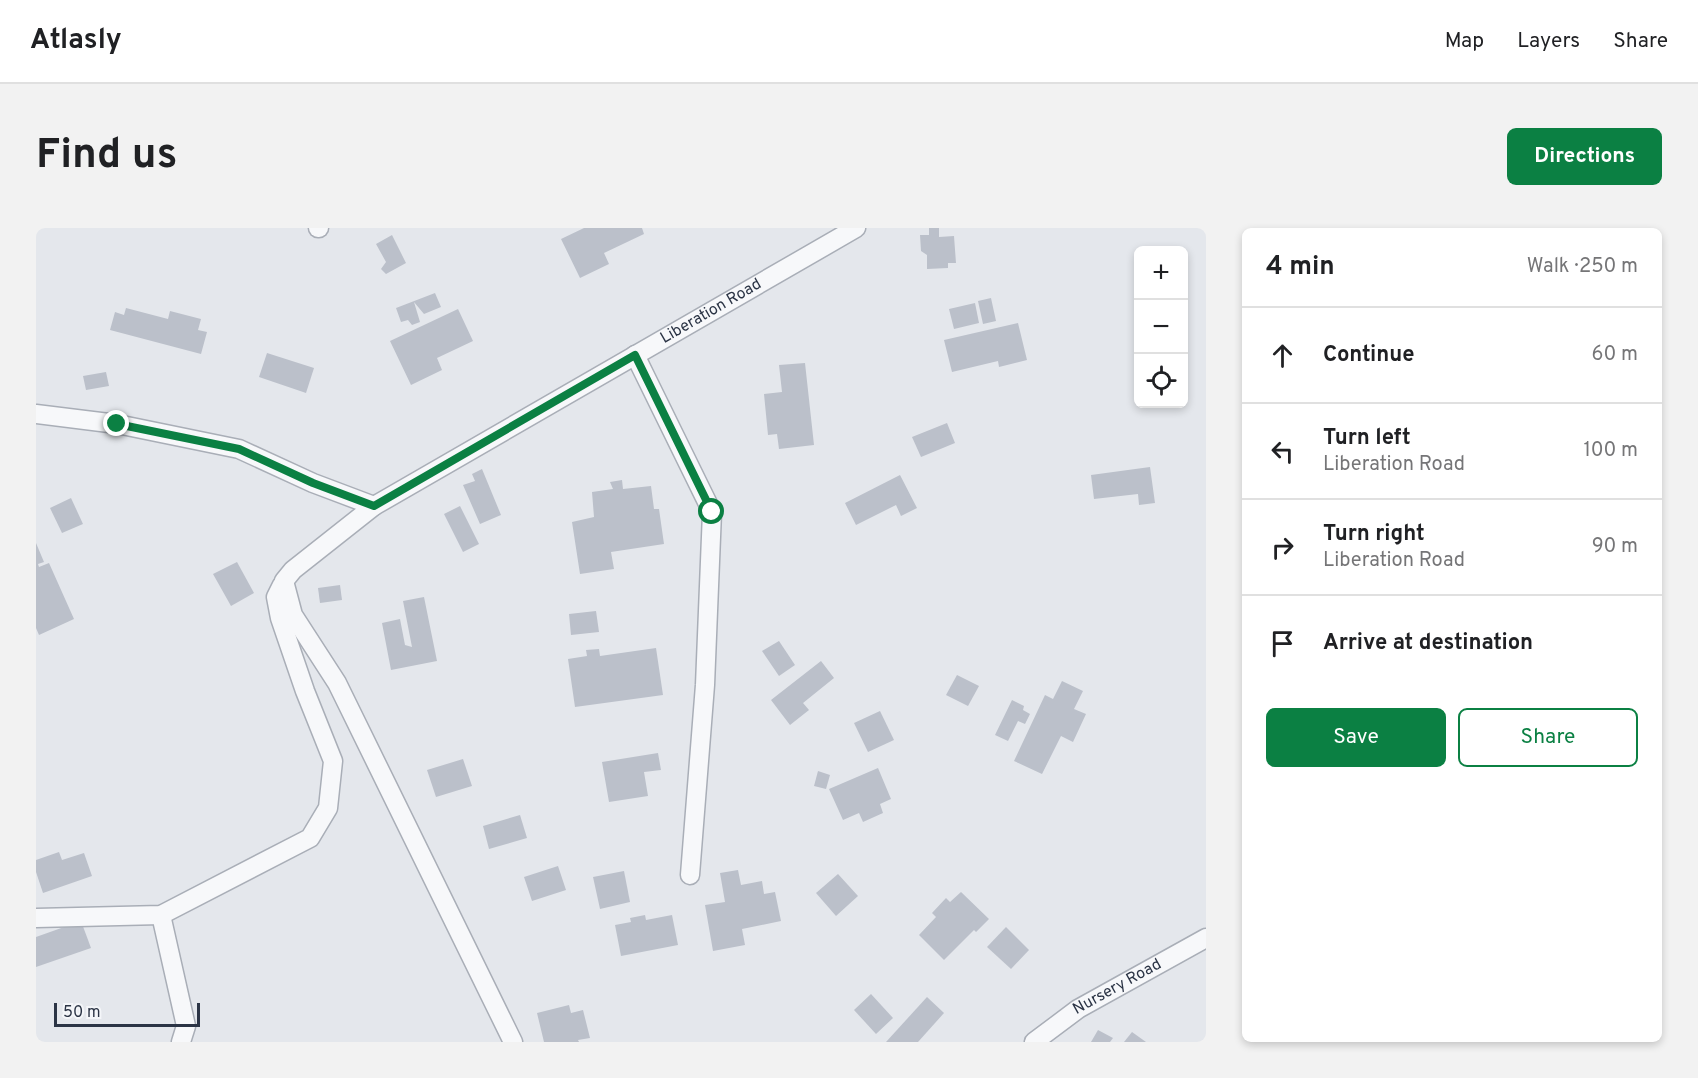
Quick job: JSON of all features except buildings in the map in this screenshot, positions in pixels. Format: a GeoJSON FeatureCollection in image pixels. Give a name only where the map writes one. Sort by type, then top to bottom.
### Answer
{"type":"FeatureCollection","features":[{"type":"Feature","properties":{"kind":"street","name":"Liberation Road"},"geometry":{"type":"LineString","coordinates":[[284,581],[293,570],[374,506],[856,228]]}},
{"type":"Feature","properties":{"kind":"street"},"geometry":{"type":"LineString","coordinates":[[635,355],[712,512],[705,685],[690,875]]}},
{"type":"Feature","properties":{"kind":"street"},"geometry":{"type":"LineString","coordinates":[[36,414],[117,424],[239,449],[313,483],[374,506]]}},
{"type":"Feature","properties":{"kind":"street"},"geometry":{"type":"LineString","coordinates":[[36,918],[161,915],[310,838],[328,808],[333,761],[305,691],[280,618],[276,597],[284,581]]}},
{"type":"Feature","properties":{"kind":"street"},"geometry":{"type":"LineString","coordinates":[[284,581],[293,615],[337,683],[513,1042]]}},
{"type":"Feature","properties":{"kind":"street"},"geometry":{"type":"LineString","coordinates":[[161,915],[186,1026],[181,1042]]}},
{"type":"Feature","properties":{"kind":"street","name":"Nursery Road"},"geometry":{"type":"LineString","coordinates":[[1034,1042],[1078,1009],[1206,938]]}},
{"type":"Feature","properties":{"kind":"route"},"geometry":{"type":"LineString","coordinates":[[117,424],[239,449],[313,483],[374,506],[635,355],[712,512]]}}]}
